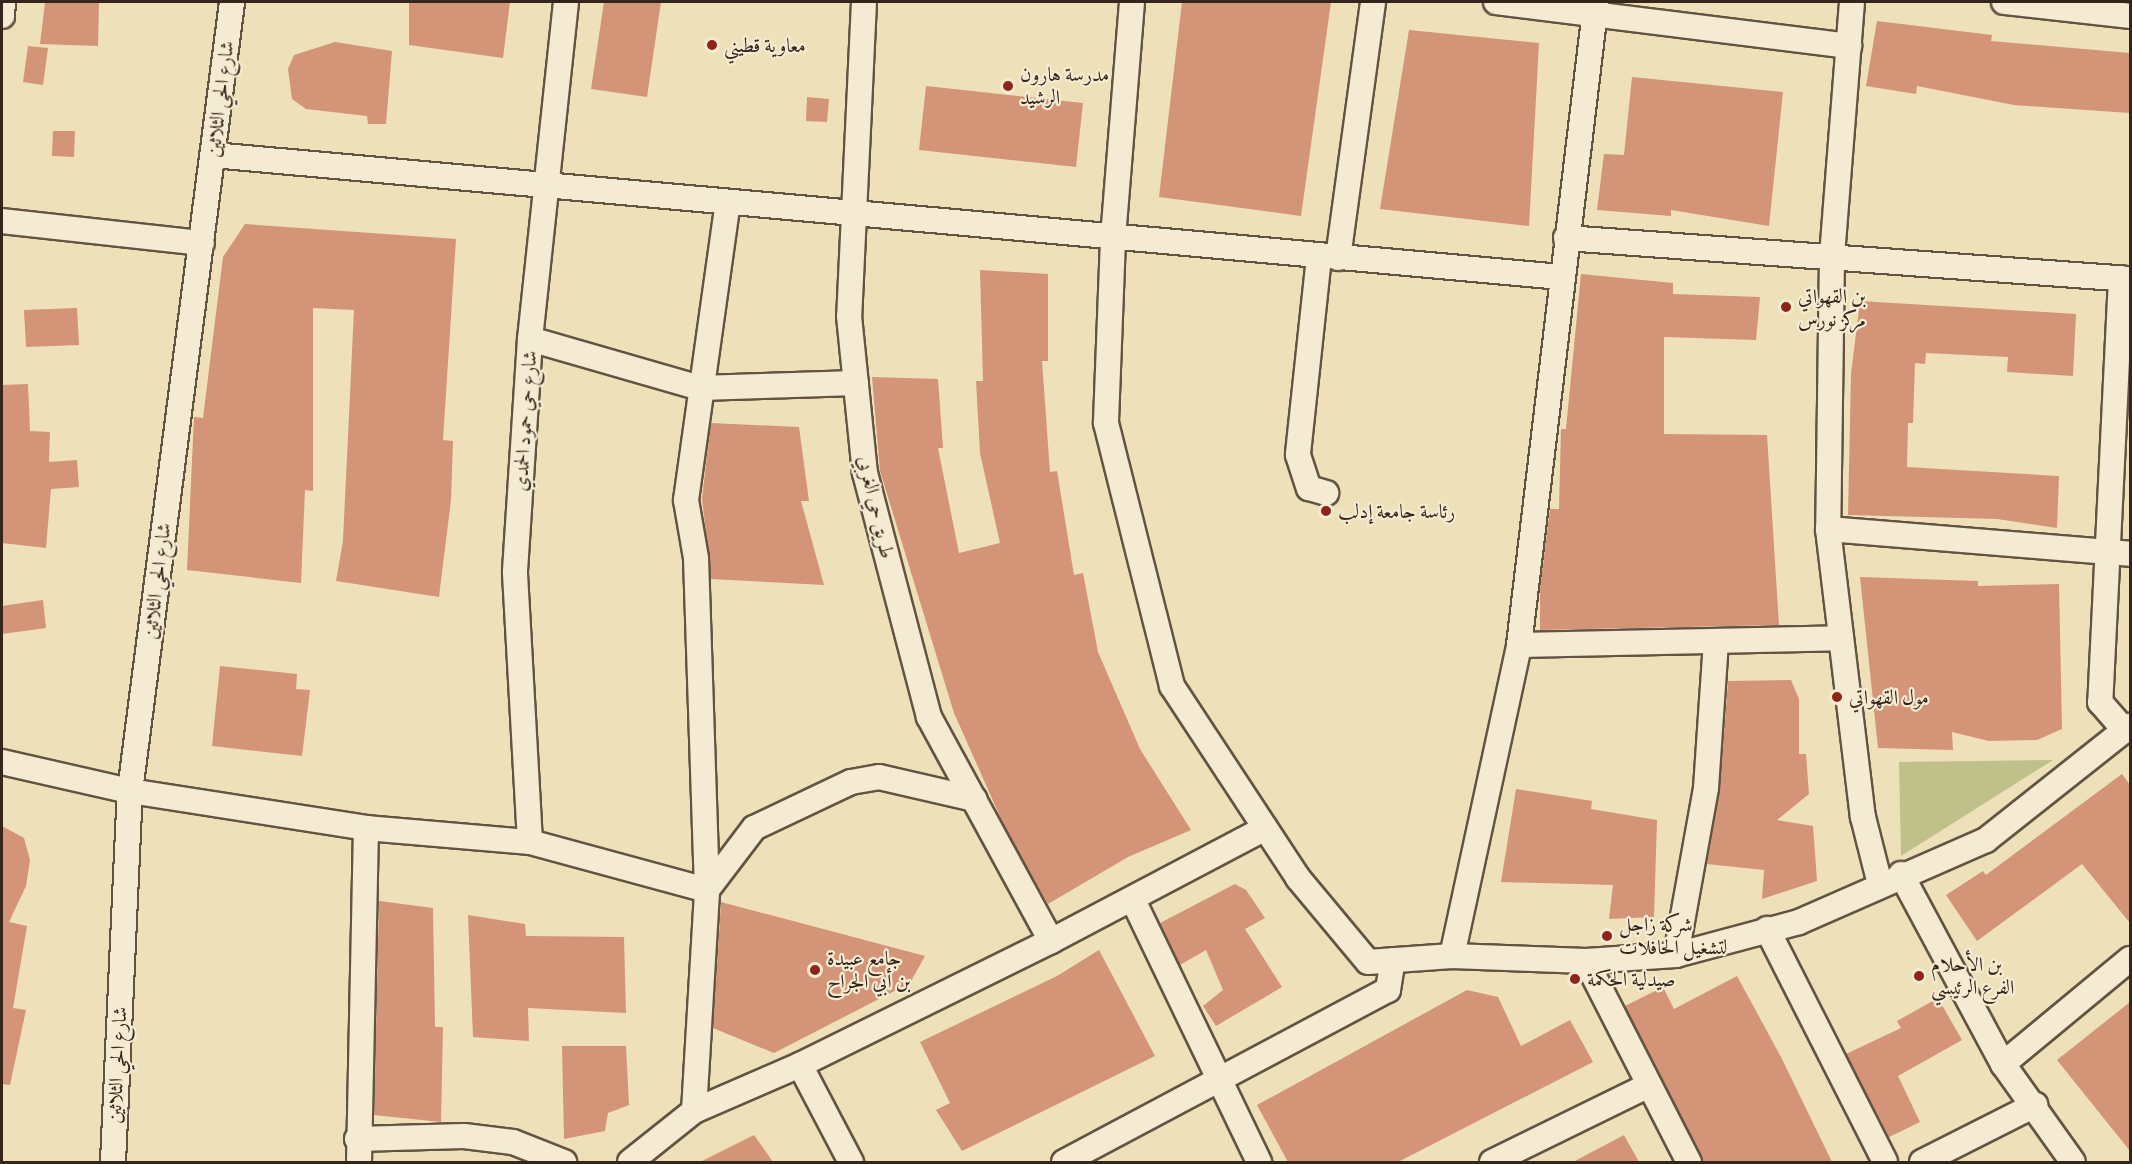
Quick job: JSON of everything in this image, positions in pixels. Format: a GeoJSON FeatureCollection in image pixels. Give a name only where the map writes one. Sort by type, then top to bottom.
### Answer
{"type":"FeatureCollection","features":[{"type":"Feature","properties":{"kind":"street"},"geometry":{"type":"LineString","coordinates":[[2,16],[3,2]]}},
{"type":"Feature","properties":{"kind":"street","name":"شارع الحي الثلاثين"},"geometry":{"type":"LineString","coordinates":[[113,1162],[130,791],[232,2]]}},
{"type":"Feature","properties":{"kind":"street","name":"شارع حي حمود الحمدي"},"geometry":{"type":"LineString","coordinates":[[530,843],[515,571],[530,339],[566,2]]}},
{"type":"Feature","properties":{"kind":"street","name":"طريق حي الغربي"},"geometry":{"type":"LineString","coordinates":[[864,2],[856,215],[849,316],[865,473],[929,717],[1051,941]]}},
{"type":"Feature","properties":{"kind":"street"},"geometry":{"type":"LineString","coordinates":[[1132,2],[1113,239],[1106,423],[1172,686],[1298,878],[1368,962],[1452,956],[1586,961],[1676,955],[1799,922],[1890,879],[1986,840],[2127,729],[2100,702],[2107,552],[2126,278],[1566,238]]}},
{"type":"Feature","properties":{"kind":"street"},"geometry":{"type":"LineString","coordinates":[[1326,493],[1309,488],[1298,455],[1328,257],[1373,2]]}},
{"type":"Feature","properties":{"kind":"street"},"geometry":{"type":"LineString","coordinates":[[1496,2],[1595,8],[1849,46]]}},
{"type":"Feature","properties":{"kind":"street"},"geometry":{"type":"LineString","coordinates":[[1852,2],[1832,257],[1828,529],[1863,817],[1890,879],[2003,1064],[2035,1105],[2073,1162]]}},
{"type":"Feature","properties":{"kind":"street"},"geometry":{"type":"LineString","coordinates":[[2004,2],[2130,16]]}},
{"type":"Feature","properties":{"kind":"street"},"geometry":{"type":"LineString","coordinates":[[1452,956],[1519,645],[1561,277],[1595,8]]}},
{"type":"Feature","properties":{"kind":"street"},"geometry":{"type":"LineString","coordinates":[[213,155],[1113,239],[1561,277]]}},
{"type":"Feature","properties":{"kind":"street"},"geometry":{"type":"LineString","coordinates":[[694,1111],[707,890],[696,558],[686,500],[700,388],[728,203]]}},
{"type":"Feature","properties":{"kind":"street"},"geometry":{"type":"LineString","coordinates":[[2,221],[202,243]]}},
{"type":"Feature","properties":{"kind":"street"},"geometry":{"type":"LineString","coordinates":[[530,339],[700,388],[856,383]]}},
{"type":"Feature","properties":{"kind":"street"},"geometry":{"type":"LineString","coordinates":[[1828,529],[2130,554]]}},
{"type":"Feature","properties":{"kind":"street"},"geometry":{"type":"LineString","coordinates":[[1519,645],[1841,638]]}},
{"type":"Feature","properties":{"kind":"street"},"geometry":{"type":"LineString","coordinates":[[1676,955],[1706,788],[1716,641]]}},
{"type":"Feature","properties":{"kind":"street"},"geometry":{"type":"LineString","coordinates":[[2,762],[130,791],[366,828],[530,843],[707,890]]}},
{"type":"Feature","properties":{"kind":"street"},"geometry":{"type":"LineString","coordinates":[[707,890],[754,828],[851,782],[879,777],[974,799]]}},
{"type":"Feature","properties":{"kind":"street"},"geometry":{"type":"LineString","coordinates":[[359,1162],[357,1139],[366,828]]}},
{"type":"Feature","properties":{"kind":"street"},"geometry":{"type":"LineString","coordinates":[[630,1162],[694,1111],[800,1065],[1051,941],[1133,900],[1265,828]]}},
{"type":"Feature","properties":{"kind":"street"},"geometry":{"type":"LineString","coordinates":[[1133,900],[1218,1085],[1259,1162]]}},
{"type":"Feature","properties":{"kind":"street"},"geometry":{"type":"LineString","coordinates":[[1767,929],[1885,1162]]}},
{"type":"Feature","properties":{"kind":"street"},"geometry":{"type":"LineString","coordinates":[[2003,1064],[2130,959]]}},
{"type":"Feature","properties":{"kind":"street"},"geometry":{"type":"LineString","coordinates":[[1064,1162],[1218,1085],[1388,990],[1393,960]]}},
{"type":"Feature","properties":{"kind":"street"},"geometry":{"type":"LineString","coordinates":[[1586,961],[1689,1162]]}},
{"type":"Feature","properties":{"kind":"street"},"geometry":{"type":"LineString","coordinates":[[800,1065],[851,1162]]}},
{"type":"Feature","properties":{"kind":"street"},"geometry":{"type":"LineString","coordinates":[[1492,1162],[1649,1085]]}},
{"type":"Feature","properties":{"kind":"street"},"geometry":{"type":"LineString","coordinates":[[1922,1162],[2035,1105]]}},
{"type":"Feature","properties":{"kind":"street"},"geometry":{"type":"LineString","coordinates":[[357,1139],[464,1136],[513,1142],[564,1162]]}},
{"type":"Feature","properties":{"kind":"green space"},"geometry":{"type":"Polygon","coordinates":[[[2053,760],[1901,856],[1899,762],[2053,760]]]}},
{"type":"Feature","properties":{"kind":"building"},"geometry":{"type":"Polygon","coordinates":[[[45,2],[99,2],[98,46],[40,44],[45,2]]]}},
{"type":"Feature","properties":{"kind":"building"},"geometry":{"type":"Polygon","coordinates":[[[409,2],[510,2],[503,58],[409,45],[409,2]]]}},
{"type":"Feature","properties":{"kind":"building"},"geometry":{"type":"Polygon","coordinates":[[[604,2],[661,2],[647,97],[591,89],[604,2]]]}},
{"type":"Feature","properties":{"kind":"building"},"geometry":{"type":"Polygon","coordinates":[[[1182,2],[1331,2],[1301,216],[1159,197],[1182,2]]]}},
{"type":"Feature","properties":{"kind":"building"},"geometry":{"type":"Polygon","coordinates":[[[1877,21],[1992,35],[1991,41],[2130,53],[2130,113],[2014,105],[1917,86],[1916,94],[1866,86],[1877,21]]]}},
{"type":"Feature","properties":{"kind":"building"},"geometry":{"type":"Polygon","coordinates":[[[1409,30],[1539,43],[1529,226],[1380,209],[1409,30]]]}},
{"type":"Feature","properties":{"kind":"building"},"geometry":{"type":"Polygon","coordinates":[[[335,42],[392,51],[386,124],[368,124],[367,116],[306,109],[292,99],[288,69],[294,55],[335,42]]]}},
{"type":"Feature","properties":{"kind":"building"},"geometry":{"type":"Polygon","coordinates":[[[28,46],[48,48],[43,85],[23,82],[28,46]]]}},
{"type":"Feature","properties":{"kind":"building"},"geometry":{"type":"Polygon","coordinates":[[[1632,77],[1783,92],[1769,226],[1671,210],[1671,216],[1597,210],[1604,154],[1624,155],[1632,77]]]}},
{"type":"Feature","properties":{"kind":"building","name":"مدرسة هارون الرشيد"},"geometry":{"type":"Polygon","coordinates":[[[926,86],[1083,103],[1076,167],[919,150],[926,86]]]}},
{"type":"Feature","properties":{"kind":"building"},"geometry":{"type":"Polygon","coordinates":[[[807,97],[829,99],[827,122],[806,121],[807,97]]]}},
{"type":"Feature","properties":{"kind":"building"},"geometry":{"type":"Polygon","coordinates":[[[53,131],[75,131],[74,157],[52,156],[53,131]]]}},
{"type":"Feature","properties":{"kind":"building"},"geometry":{"type":"Polygon","coordinates":[[[245,224],[456,239],[443,440],[453,441],[451,500],[439,597],[336,581],[343,541],[354,310],[313,308],[313,491],[305,490],[301,583],[187,570],[194,417],[203,418],[223,257],[245,224]]]}},
{"type":"Feature","properties":{"kind":"building"},"geometry":{"type":"Polygon","coordinates":[[[980,270],[1048,274],[1048,361],[1042,361],[1050,472],[1057,471],[1074,575],[1083,573],[1098,652],[1140,749],[1191,830],[1128,857],[1048,904],[1006,830],[954,713],[880,471],[872,377],[938,379],[943,448],[938,448],[959,553],[1000,543],[980,453],[976,381],[983,381],[980,270]]]}},
{"type":"Feature","properties":{"kind":"building"},"geometry":{"type":"Polygon","coordinates":[[[1581,274],[1673,283],[1673,294],[1760,297],[1756,340],[1664,337],[1664,434],[1767,435],[1779,625],[1540,630],[1540,588],[1550,509],[1559,509],[1561,429],[1566,429],[1581,274]]]}},
{"type":"Feature","properties":{"kind":"building"},"geometry":{"type":"Polygon","coordinates":[[[1860,301],[2076,314],[2073,376],[2007,372],[2008,357],[1926,353],[1925,364],[1915,363],[1913,423],[1908,423],[1907,467],[2059,476],[2057,528],[1997,519],[1848,515],[1851,374],[1860,301]]]}},
{"type":"Feature","properties":{"kind":"building"},"geometry":{"type":"Polygon","coordinates":[[[77,308],[79,345],[26,347],[24,310],[77,308]]]}},
{"type":"Feature","properties":{"kind":"building"},"geometry":{"type":"Polygon","coordinates":[[[28,384],[30,431],[50,432],[49,462],[77,460],[79,487],[51,489],[46,548],[2,543],[2,385],[28,384]]]}},
{"type":"Feature","properties":{"kind":"building"},"geometry":{"type":"Polygon","coordinates":[[[711,423],[799,427],[809,501],[801,501],[824,585],[711,579],[702,498],[711,423]]]}},
{"type":"Feature","properties":{"kind":"building"},"geometry":{"type":"Polygon","coordinates":[[[1860,577],[1978,581],[1978,586],[2059,584],[2062,729],[2037,740],[1989,741],[1952,732],[1953,750],[1878,748],[1860,577]]]}},
{"type":"Feature","properties":{"kind":"building"},"geometry":{"type":"Polygon","coordinates":[[[43,600],[46,628],[2,634],[2,606],[43,600]]]}},
{"type":"Feature","properties":{"kind":"building"},"geometry":{"type":"Polygon","coordinates":[[[220,666],[297,674],[296,689],[310,690],[302,756],[212,746],[220,666]]]}},
{"type":"Feature","properties":{"kind":"building"},"geometry":{"type":"Polygon","coordinates":[[[1791,680],[1799,699],[1799,754],[1806,754],[1809,794],[1777,820],[1813,826],[1817,881],[1762,899],[1764,870],[1707,864],[1720,789],[1728,681],[1791,680]]]}},
{"type":"Feature","properties":{"kind":"building"},"geometry":{"type":"Polygon","coordinates":[[[2122,774],[2130,785],[2130,923],[2082,864],[1977,941],[1946,895],[1983,871],[1986,875],[2122,774]]]}},
{"type":"Feature","properties":{"kind":"building"},"geometry":{"type":"Polygon","coordinates":[[[1516,789],[1592,801],[1591,809],[1657,820],[1654,917],[1609,919],[1613,885],[1501,882],[1516,789]]]}},
{"type":"Feature","properties":{"kind":"building"},"geometry":{"type":"Polygon","coordinates":[[[2,826],[24,838],[30,860],[26,886],[9,922],[27,926],[13,1008],[26,1010],[10,1085],[2,1084],[2,826]]]}},
{"type":"Feature","properties":{"kind":"building"},"geometry":{"type":"Polygon","coordinates":[[[1235,884],[1246,890],[1265,918],[1245,929],[1282,987],[1216,1026],[1203,1006],[1223,990],[1206,950],[1180,965],[1160,923],[1235,884]]]}},
{"type":"Feature","properties":{"kind":"building"},"geometry":{"type":"Polygon","coordinates":[[[379,901],[433,908],[435,1027],[443,1027],[441,1122],[374,1115],[379,901]]]}},
{"type":"Feature","properties":{"kind":"building","name":"جامع عبيدة بن أبي الجراح"},"geometry":{"type":"Polygon","coordinates":[[[721,902],[925,956],[910,983],[774,1053],[713,1028],[721,902]]]}},
{"type":"Feature","properties":{"kind":"building"},"geometry":{"type":"Polygon","coordinates":[[[468,915],[525,924],[526,936],[624,937],[626,1013],[528,1008],[529,1041],[473,1037],[468,915]]]}},
{"type":"Feature","properties":{"kind":"building"},"geometry":{"type":"Polygon","coordinates":[[[1099,950],[1155,1056],[962,1151],[936,1110],[950,1103],[920,1042],[1057,976],[1099,950]]]}},
{"type":"Feature","properties":{"kind":"building"},"geometry":{"type":"Polygon","coordinates":[[[1737,976],[1781,1057],[1832,1162],[1703,1162],[1625,1006],[1663,987],[1674,1009],[1737,976]]]}},
{"type":"Feature","properties":{"kind":"building"},"geometry":{"type":"Polygon","coordinates":[[[1467,990],[1498,997],[1521,1046],[1570,1020],[1593,1062],[1398,1162],[1288,1162],[1257,1105],[1467,990]]]}},
{"type":"Feature","properties":{"kind":"building"},"geometry":{"type":"Polygon","coordinates":[[[1938,998],[1962,1040],[1898,1076],[1920,1122],[1889,1137],[1846,1054],[1901,1028],[1897,1021],[1938,998]]]}},
{"type":"Feature","properties":{"kind":"building"},"geometry":{"type":"Polygon","coordinates":[[[2130,1002],[2130,1151],[2057,1060],[2130,1002]]]}},
{"type":"Feature","properties":{"kind":"building"},"geometry":{"type":"Polygon","coordinates":[[[562,1046],[626,1046],[629,1105],[608,1113],[605,1131],[564,1139],[562,1046]]]}},
{"type":"Feature","properties":{"kind":"building"},"geometry":{"type":"Polygon","coordinates":[[[754,1135],[773,1162],[700,1162],[754,1135]]]}},
{"type":"Feature","properties":{"kind":"building"},"geometry":{"type":"Polygon","coordinates":[[[1624,1135],[1639,1162],[1573,1162],[1624,1135]]]}},
{"type":"Feature","properties":{"kind":"place","name":"معاوية قطيني"},"geometry":{"type":"Point","coordinates":[712,45]}},
{"type":"Feature","properties":{"kind":"place","name":"مدرسة هارون الرشيد"},"geometry":{"type":"Point","coordinates":[1008,86]}},
{"type":"Feature","properties":{"kind":"place","name":"بن القهواتي مركز نورس"},"geometry":{"type":"Point","coordinates":[1786,307]}},
{"type":"Feature","properties":{"kind":"place","name":"رئاسة جامعة إدلب"},"geometry":{"type":"Point","coordinates":[1326,511]}},
{"type":"Feature","properties":{"kind":"place","name":"مول القهواتي"},"geometry":{"type":"Point","coordinates":[1837,697]}},
{"type":"Feature","properties":{"kind":"place","name":"شركة زاجل لتشغيل الحافلات"},"geometry":{"type":"Point","coordinates":[1607,936]}},
{"type":"Feature","properties":{"kind":"place","name":"جامع عبيدة بن أبي الجراح"},"geometry":{"type":"Point","coordinates":[815,970]}},
{"type":"Feature","properties":{"kind":"place","name":"بن الأحلام الفرع الرئيسي"},"geometry":{"type":"Point","coordinates":[1919,976]}},
{"type":"Feature","properties":{"kind":"place","name":"صيدلية الحكمة"},"geometry":{"type":"Point","coordinates":[1575,979]}}]}
